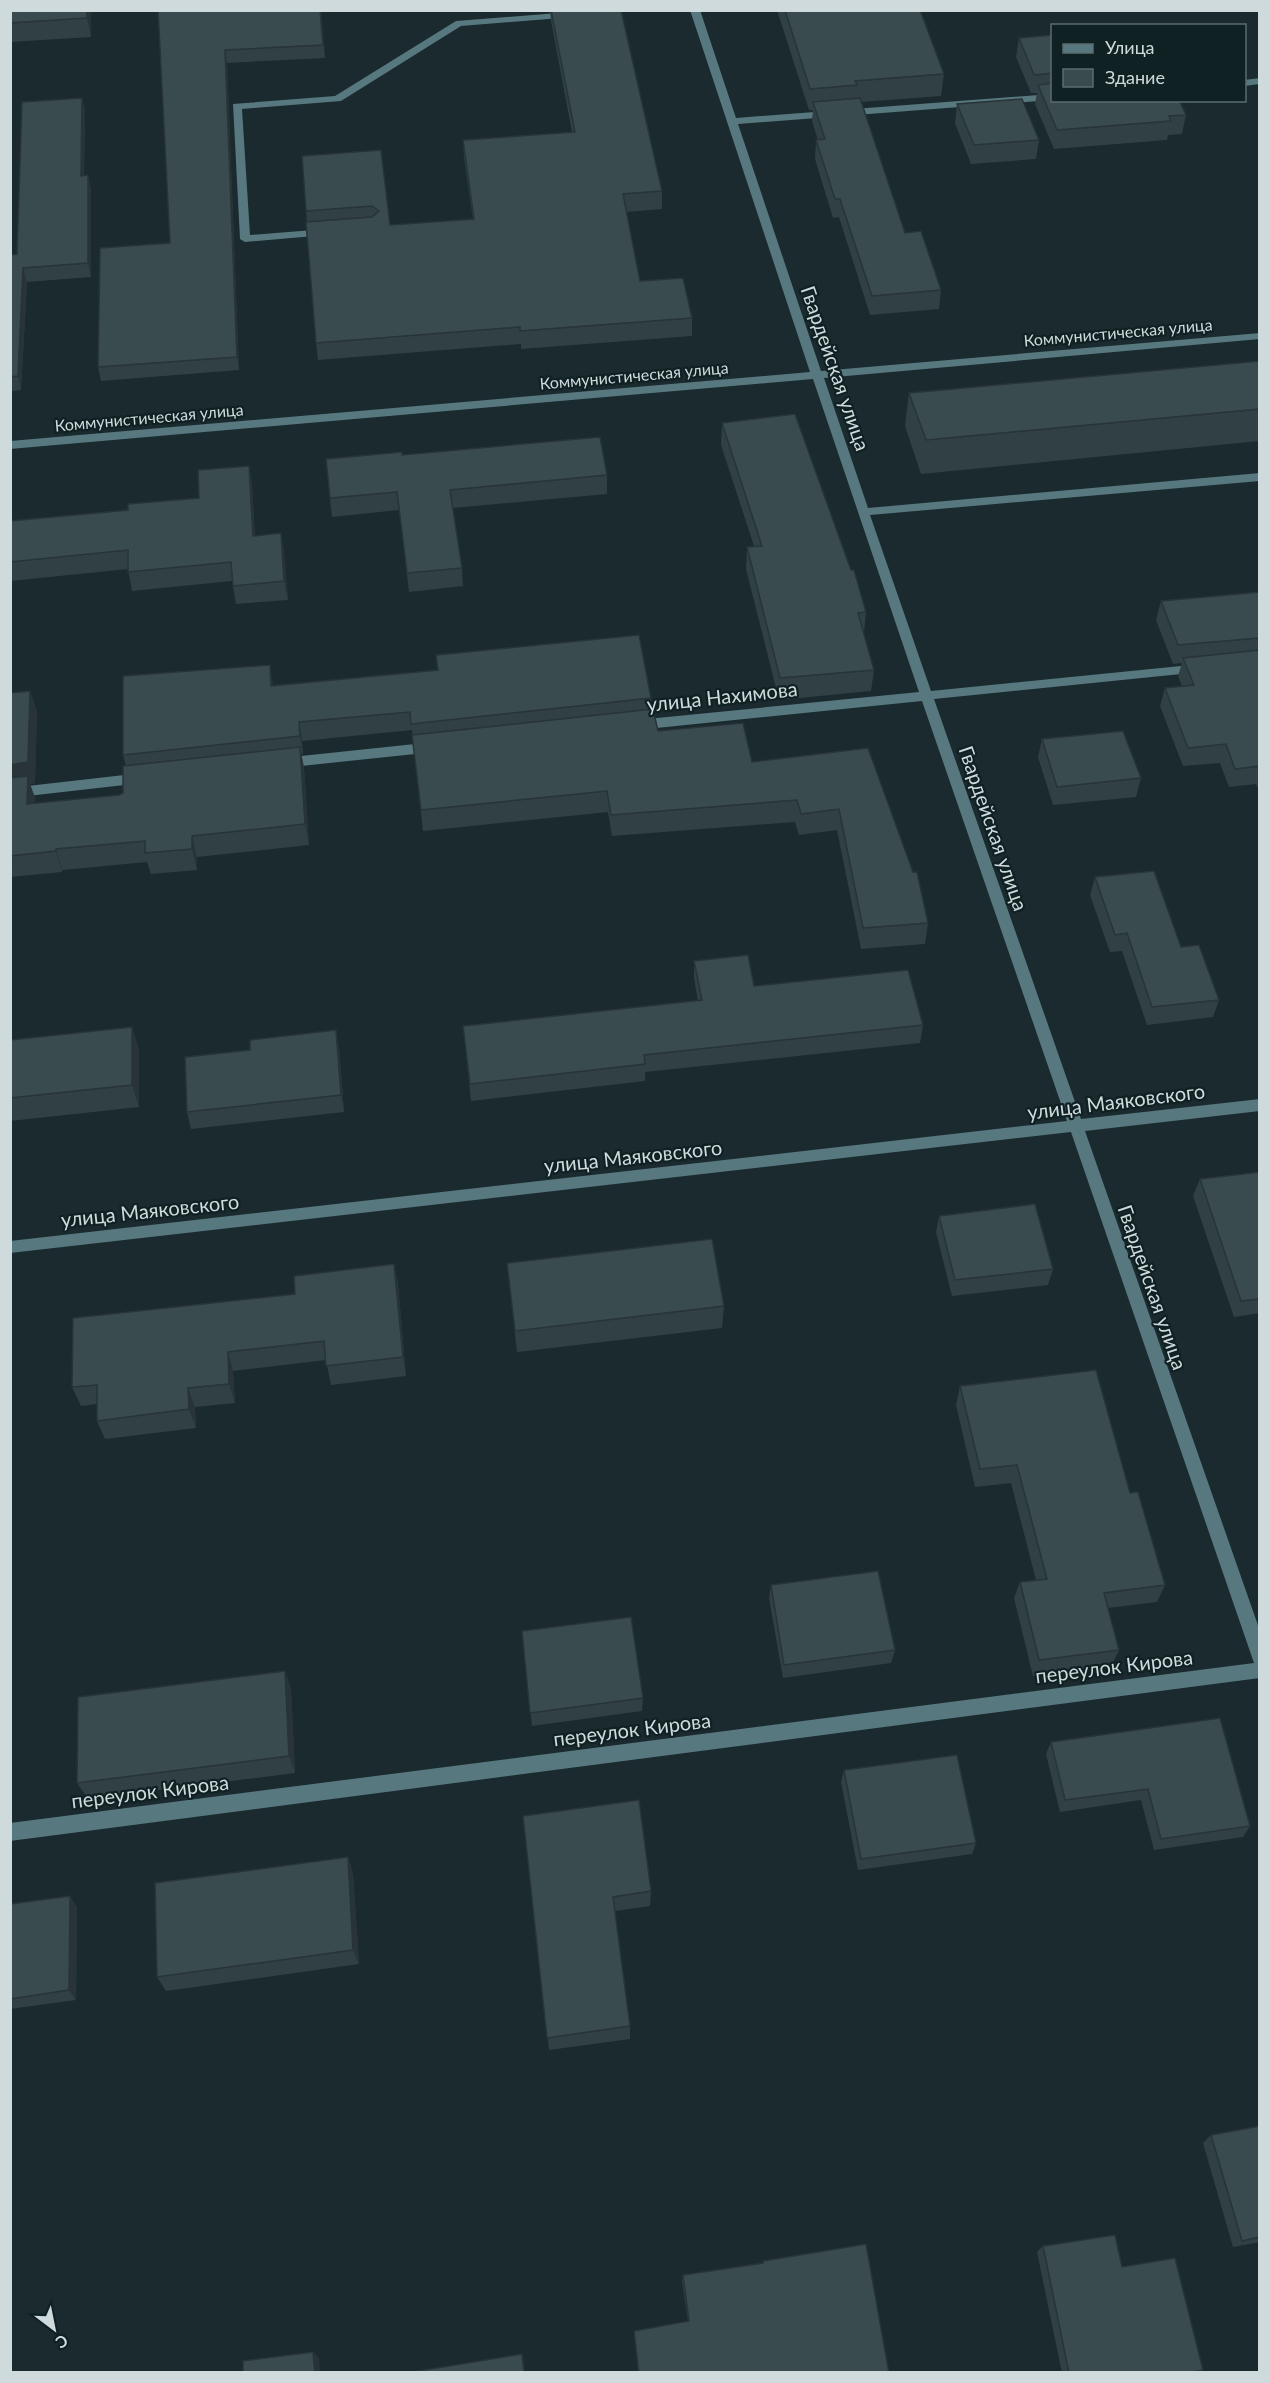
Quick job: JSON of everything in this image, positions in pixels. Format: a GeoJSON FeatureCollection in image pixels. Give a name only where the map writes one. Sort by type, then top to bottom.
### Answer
{"type":"FeatureCollection","features":[{"type":"Feature","properties":{"kind":"street","name":"Гвардейская улица"},"geometry":{"type":"LineString","coordinates":[[695,10],[816,375],[1260,1657]]}},
{"type":"Feature","properties":{"kind":"street"},"geometry":{"type":"LineString","coordinates":[[339,231],[245,239],[237,106],[337,99],[459,23],[588,13]]}},
{"type":"Feature","properties":{"kind":"street"},"geometry":{"type":"LineString","coordinates":[[732,122],[1051,97]]}},
{"type":"Feature","properties":{"kind":"street","name":"Коммунистическая улица"},"geometry":{"type":"LineString","coordinates":[[10,445],[1260,336]]}},
{"type":"Feature","properties":{"kind":"street"},"geometry":{"type":"LineString","coordinates":[[863,512],[1260,477]]}},
{"type":"Feature","properties":{"kind":"street","name":"улица Нахимова"},"geometry":{"type":"LineString","coordinates":[[629,726],[1212,666]]}},
{"type":"Feature","properties":{"kind":"street"},"geometry":{"type":"LineString","coordinates":[[272,764],[450,745]]}},
{"type":"Feature","properties":{"kind":"street"},"geometry":{"type":"LineString","coordinates":[[10,793],[153,777]]}},
{"type":"Feature","properties":{"kind":"street","name":"улица Маяковского"},"geometry":{"type":"LineString","coordinates":[[10,1247],[1260,1105]]}},
{"type":"Feature","properties":{"kind":"street","name":"переулок Кирова"},"geometry":{"type":"LineString","coordinates":[[10,1832],[1260,1670]]}},
{"type":"Feature","properties":{"kind":"building"},"geometry":{"type":"Polygon","coordinates":[[[10,10],[87,10],[87,18],[10,23],[10,10]]]}},
{"type":"Feature","properties":{"kind":"building"},"geometry":{"type":"Polygon","coordinates":[[[158,10],[320,10],[323,45],[225,50],[237,357],[98,367],[100,248],[170,243],[158,10]]]}},
{"type":"Feature","properties":{"kind":"building"},"geometry":{"type":"Polygon","coordinates":[[[551,10],[621,10],[662,191],[623,194],[640,281],[683,278],[692,318],[520,331],[520,327],[316,343],[306,222],[372,217],[379,211],[372,206],[306,211],[302,156],[381,150],[390,225],[474,219],[463,140],[575,132],[551,10]]]}},
{"type":"Feature","properties":{"kind":"building"},"geometry":{"type":"Polygon","coordinates":[[[785,10],[920,10],[944,74],[855,81],[857,85],[810,89],[785,10]]]}},
{"type":"Feature","properties":{"kind":"building"},"geometry":{"type":"Polygon","coordinates":[[[1051,35],[1051,73],[1034,75],[1019,38],[1051,35]]]}},
{"type":"Feature","properties":{"kind":"building"},"geometry":{"type":"Polygon","coordinates":[[[1051,83],[1051,102],[1180,102],[1186,115],[1169,116],[1171,121],[1057,130],[1038,85],[1051,83]]]}},
{"type":"Feature","properties":{"kind":"building"},"geometry":{"type":"Polygon","coordinates":[[[82,98],[81,176],[88,175],[88,263],[23,268],[18,376],[10,377],[10,255],[17,254],[22,102],[82,98]]]}},
{"type":"Feature","properties":{"kind":"building"},"geometry":{"type":"Polygon","coordinates":[[[860,98],[905,233],[921,231],[941,290],[872,296],[840,199],[835,199],[816,140],[825,139],[813,102],[860,98]]]}},
{"type":"Feature","properties":{"kind":"building"},"geometry":{"type":"Polygon","coordinates":[[[1022,99],[1039,140],[974,145],[957,104],[1022,99]]]}},
{"type":"Feature","properties":{"kind":"building"},"geometry":{"type":"Polygon","coordinates":[[[1260,361],[1260,409],[926,440],[909,393],[1260,361]]]}},
{"type":"Feature","properties":{"kind":"building"},"geometry":{"type":"Polygon","coordinates":[[[795,414],[851,570],[854,570],[866,612],[858,613],[874,670],[780,678],[747,547],[762,546],[722,423],[795,414]]]}},
{"type":"Feature","properties":{"kind":"building"},"geometry":{"type":"Polygon","coordinates":[[[600,437],[607,475],[450,490],[462,568],[407,573],[397,492],[330,498],[326,459],[402,452],[402,455],[600,437]]]}},
{"type":"Feature","properties":{"kind":"building"},"geometry":{"type":"Polygon","coordinates":[[[249,466],[253,536],[281,533],[284,581],[233,586],[231,562],[128,572],[128,550],[10,562],[10,521],[128,510],[128,504],[199,498],[198,470],[249,466]]]}},
{"type":"Feature","properties":{"kind":"building"},"geometry":{"type":"Polygon","coordinates":[[[1260,592],[1260,638],[1178,645],[1161,601],[1260,592]]]}},
{"type":"Feature","properties":{"kind":"building"},"geometry":{"type":"Polygon","coordinates":[[[639,635],[651,698],[411,724],[410,712],[299,722],[300,736],[123,755],[123,676],[270,665],[271,686],[438,670],[436,655],[639,635]]]}},
{"type":"Feature","properties":{"kind":"building"},"geometry":{"type":"Polygon","coordinates":[[[1260,650],[1260,766],[1235,769],[1226,744],[1188,748],[1165,688],[1194,685],[1183,658],[1260,650]]]}},
{"type":"Feature","properties":{"kind":"building"},"geometry":{"type":"Polygon","coordinates":[[[30,691],[28,762],[10,765],[10,693],[30,691]]]}},
{"type":"Feature","properties":{"kind":"building"},"geometry":{"type":"Polygon","coordinates":[[[653,709],[658,731],[743,723],[752,762],[868,748],[913,872],[917,872],[928,923],[863,928],[839,809],[801,814],[797,800],[611,815],[607,791],[421,810],[412,735],[653,709]]]}},
{"type":"Feature","properties":{"kind":"building"},"geometry":{"type":"Polygon","coordinates":[[[1123,731],[1141,778],[1057,787],[1042,739],[1123,731]]]}},
{"type":"Feature","properties":{"kind":"building"},"geometry":{"type":"Polygon","coordinates":[[[300,747],[305,824],[192,836],[192,849],[145,853],[145,841],[56,849],[56,851],[10,856],[10,778],[28,776],[27,804],[119,795],[123,793],[123,766],[300,747]]]}},
{"type":"Feature","properties":{"kind":"building"},"geometry":{"type":"Polygon","coordinates":[[[1154,871],[1181,947],[1199,945],[1219,1000],[1152,1007],[1127,933],[1115,935],[1095,877],[1154,871]]]}},
{"type":"Feature","properties":{"kind":"building"},"geometry":{"type":"Polygon","coordinates":[[[748,955],[754,986],[908,970],[923,1025],[644,1055],[645,1064],[470,1084],[463,1026],[702,1000],[694,961],[748,955]]]}},
{"type":"Feature","properties":{"kind":"building"},"geometry":{"type":"Polygon","coordinates":[[[132,1027],[132,1085],[10,1098],[10,1040],[132,1027]]]}},
{"type":"Feature","properties":{"kind":"building"},"geometry":{"type":"Polygon","coordinates":[[[336,1030],[341,1095],[187,1112],[185,1057],[250,1050],[250,1040],[336,1030]]]}},
{"type":"Feature","properties":{"kind":"building"},"geometry":{"type":"Polygon","coordinates":[[[1260,1172],[1260,1299],[1241,1301],[1200,1179],[1260,1172]]]}},
{"type":"Feature","properties":{"kind":"building"},"geometry":{"type":"Polygon","coordinates":[[[1035,1204],[1053,1269],[955,1280],[939,1216],[1035,1204]]]}},
{"type":"Feature","properties":{"kind":"building"},"geometry":{"type":"Polygon","coordinates":[[[712,1239],[724,1306],[515,1331],[507,1263],[712,1239]]]}},
{"type":"Feature","properties":{"kind":"building"},"geometry":{"type":"Polygon","coordinates":[[[394,1264],[403,1357],[326,1366],[324,1341],[228,1352],[229,1384],[188,1388],[189,1409],[97,1421],[97,1385],[72,1387],[73,1318],[295,1294],[294,1276],[394,1264]]]}},
{"type":"Feature","properties":{"kind":"building"},"geometry":{"type":"Polygon","coordinates":[[[1096,1370],[1130,1493],[1138,1492],[1165,1585],[1104,1593],[1119,1650],[1039,1660],[1020,1582],[1047,1579],[1017,1465],[980,1469],[960,1386],[1096,1370]]]}},
{"type":"Feature","properties":{"kind":"building"},"geometry":{"type":"Polygon","coordinates":[[[878,1571],[895,1650],[784,1665],[771,1585],[878,1571]]]}},
{"type":"Feature","properties":{"kind":"building"},"geometry":{"type":"Polygon","coordinates":[[[631,1617],[643,1698],[530,1713],[522,1631],[631,1617]]]}},
{"type":"Feature","properties":{"kind":"building"},"geometry":{"type":"Polygon","coordinates":[[[285,1671],[289,1756],[77,1783],[78,1697],[285,1671]]]}},
{"type":"Feature","properties":{"kind":"building"},"geometry":{"type":"Polygon","coordinates":[[[1220,1718],[1250,1826],[1161,1839],[1148,1789],[1065,1800],[1051,1742],[1220,1718]]]}},
{"type":"Feature","properties":{"kind":"building"},"geometry":{"type":"Polygon","coordinates":[[[957,1755],[976,1843],[861,1859],[844,1770],[957,1755]]]}},
{"type":"Feature","properties":{"kind":"building"},"geometry":{"type":"Polygon","coordinates":[[[639,1800],[651,1891],[613,1897],[630,2026],[547,2038],[523,1816],[639,1800]]]}},
{"type":"Feature","properties":{"kind":"building"},"geometry":{"type":"Polygon","coordinates":[[[348,1857],[353,1950],[157,1977],[155,1883],[348,1857]]]}},
{"type":"Feature","properties":{"kind":"building"},"geometry":{"type":"Polygon","coordinates":[[[70,1896],[69,1990],[10,1999],[10,1904],[70,1896]]]}},
{"type":"Feature","properties":{"kind":"building"},"geometry":{"type":"Polygon","coordinates":[[[1260,2126],[1260,2237],[1242,2241],[1211,2135],[1260,2126]]]}},
{"type":"Feature","properties":{"kind":"building"},"geometry":{"type":"Polygon","coordinates":[[[1115,2235],[1122,2267],[1175,2258],[1203,2370],[1188,2373],[1069,2373],[1043,2246],[1115,2235]]]}},
{"type":"Feature","properties":{"kind":"building"},"geometry":{"type":"Polygon","coordinates":[[[866,2244],[889,2373],[639,2373],[634,2331],[689,2321],[683,2275],[866,2244]]]}},
{"type":"Feature","properties":{"kind":"building"},"geometry":{"type":"Polygon","coordinates":[[[313,2352],[315,2373],[243,2373],[243,2361],[313,2352]]]}},
{"type":"Feature","properties":{"kind":"building"},"geometry":{"type":"Polygon","coordinates":[[[522,2354],[524,2373],[406,2373],[522,2354]]]}}]}
